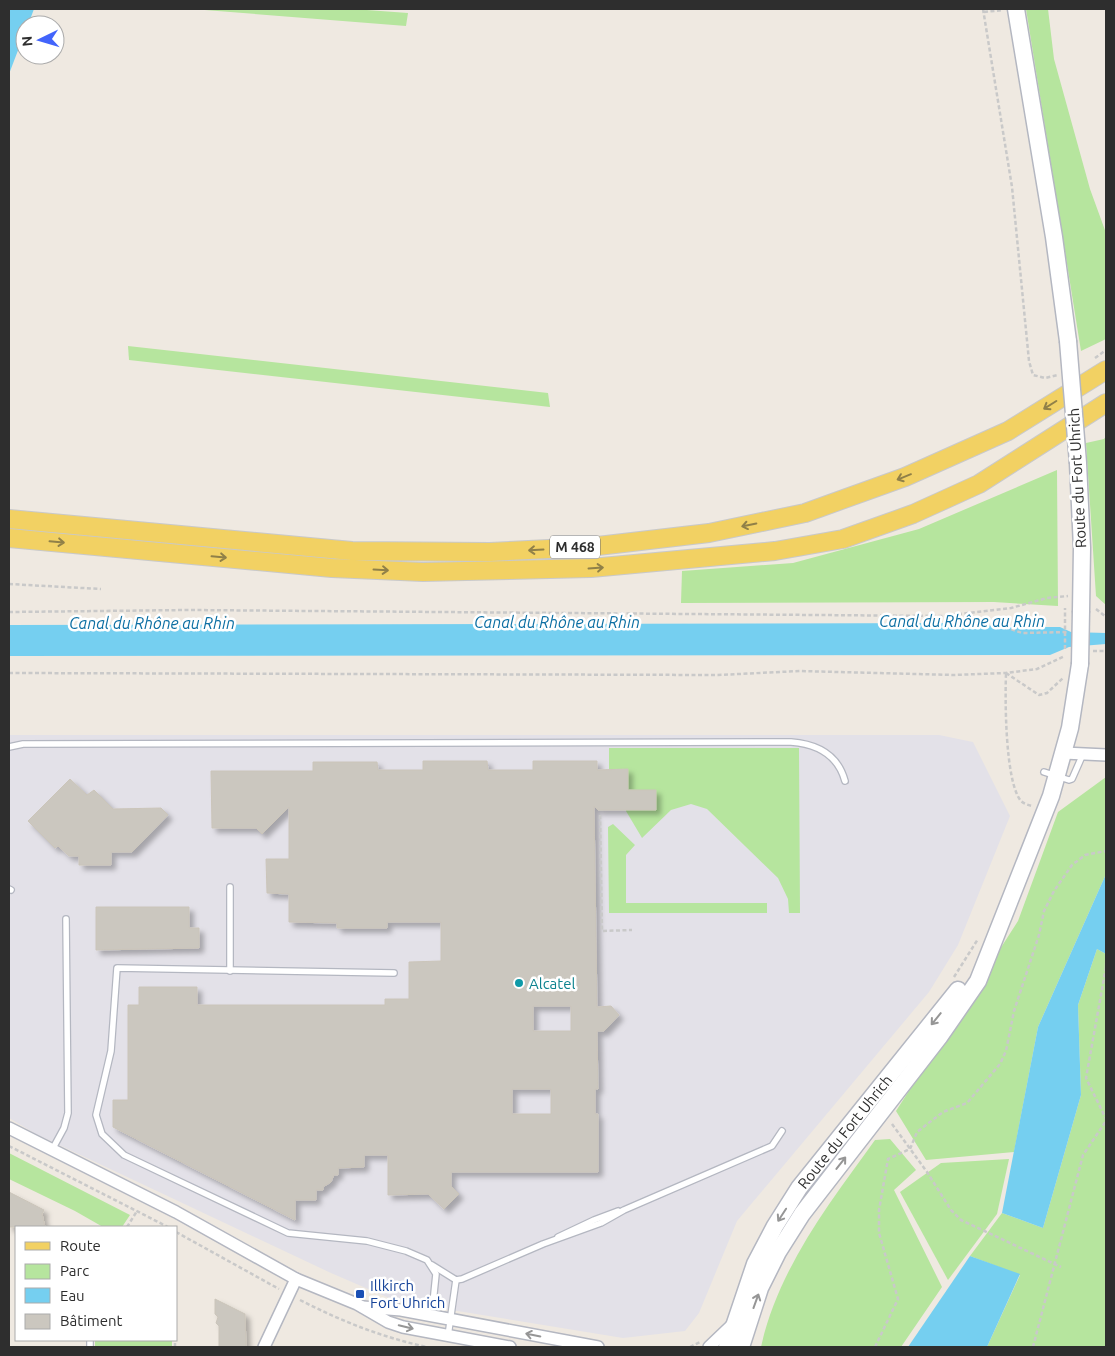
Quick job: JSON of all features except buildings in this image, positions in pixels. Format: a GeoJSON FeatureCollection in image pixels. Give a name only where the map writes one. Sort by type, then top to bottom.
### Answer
{"type":"FeatureCollection","features":[{"type":"Feature","properties":{"kind":"main road","name":"M 468"},"geometry":{"type":"LineString","coordinates":[[9,519],[352,551],[490,552],[589,546],[709,533],[805,513],[905,477],[1008,431],[1106,370]]}},
{"type":"Feature","properties":{"kind":"main road","name":"M 468"},"geometry":{"type":"LineString","coordinates":[[9,538],[332,568],[423,572],[591,568],[775,551],[843,539],[922,510],[979,484],[1106,403]]}},
{"type":"Feature","properties":{"kind":"street","name":"Route du Fort Uhrich"},"geometry":{"type":"LineString","coordinates":[[741,1347],[760,1288],[778,1252],[802,1214],[940,1036],[978,981],[996,937],[1050,774],[1064,753],[1074,709],[1078,463],[1068,341],[1054,237],[1010,10]]}},
{"type":"Feature","properties":{"kind":"street"},"geometry":{"type":"LineString","coordinates":[[1064,753],[1106,755]]}},
{"type":"Feature","properties":{"kind":"street","name":"Route du Fort Uhrich"},"geometry":{"type":"LineString","coordinates":[[727,1347],[755,1264],[775,1226],[799,1188],[949,1004],[996,937]]}},
{"type":"Feature","properties":{"kind":"street"},"geometry":{"type":"LineString","coordinates":[[9,1128],[176,1212],[296,1279],[363,1306],[388,1322],[448,1336],[510,1347]]}},
{"type":"Feature","properties":{"kind":"street"},"geometry":{"type":"LineString","coordinates":[[264,1347],[296,1279]]}},
{"type":"Feature","properties":{"kind":"street"},"geometry":{"type":"LineString","coordinates":[[363,1306],[400,1310],[598,1347]]}},
{"type":"Feature","properties":{"kind":"street"},"geometry":{"type":"LineString","coordinates":[[709,1347],[734,1323]]}},
{"type":"Feature","properties":{"kind":"lane"},"geometry":{"type":"LineString","coordinates":[[9,747],[23,744],[791,742],[807,743],[825,752],[839,767],[845,781]]}},
{"type":"Feature","properties":{"kind":"lane"},"geometry":{"type":"LineString","coordinates":[[1050,774],[1072,779],[1083,754]]}},
{"type":"Feature","properties":{"kind":"lane"},"geometry":{"type":"LineString","coordinates":[[230,887],[230,971]]}},
{"type":"Feature","properties":{"kind":"lane"},"geometry":{"type":"LineString","coordinates":[[52,1150],[64,1128],[68,1113],[66,919]]}},
{"type":"Feature","properties":{"kind":"lane"},"geometry":{"type":"LineString","coordinates":[[394,973],[117,968],[111,1052],[96,1115],[102,1134],[124,1155],[288,1233],[367,1241],[406,1251],[432,1264],[456,1280]]}},
{"type":"Feature","properties":{"kind":"lane"},"geometry":{"type":"LineString","coordinates":[[456,1280],[601,1223],[624,1210],[772,1146],[782,1131]]}},
{"type":"Feature","properties":{"kind":"lane"},"geometry":{"type":"LineString","coordinates":[[432,1264],[436,1274],[433,1303]]}},
{"type":"Feature","properties":{"kind":"lane"},"geometry":{"type":"LineString","coordinates":[[448,1336],[456,1280]]}},
{"type":"Feature","properties":{"kind":"path"},"geometry":{"type":"LineString","coordinates":[[1010,10],[984,10],[1012,187],[1029,361],[1033,375],[1045,378],[1054,376]]}},
{"type":"Feature","properties":{"kind":"path"},"geometry":{"type":"LineString","coordinates":[[1088,363],[1106,350]]}},
{"type":"Feature","properties":{"kind":"path"},"geometry":{"type":"LineString","coordinates":[[9,584],[101,588]]}},
{"type":"Feature","properties":{"kind":"path"},"geometry":{"type":"LineString","coordinates":[[9,612],[198,610],[942,616],[1011,608],[1047,598],[1076,605],[1074,657]]}},
{"type":"Feature","properties":{"kind":"path"},"geometry":{"type":"LineString","coordinates":[[1005,627],[1022,633],[1071,632]]}},
{"type":"Feature","properties":{"kind":"path"},"geometry":{"type":"LineString","coordinates":[[9,674],[718,675],[800,671],[954,675],[1006,673],[1037,669],[1074,657],[1106,651]]}},
{"type":"Feature","properties":{"kind":"path"},"geometry":{"type":"LineString","coordinates":[[1006,673],[1039,694],[1047,693],[1063,678]]}},
{"type":"Feature","properties":{"kind":"path"},"geometry":{"type":"LineString","coordinates":[[1006,673],[1005,720],[1016,789],[1022,802],[1032,806]]}},
{"type":"Feature","properties":{"kind":"path"},"geometry":{"type":"LineString","coordinates":[[600,815],[602,931],[632,930]]}},
{"type":"Feature","properties":{"kind":"path"},"geometry":{"type":"LineString","coordinates":[[875,1347],[898,1299],[880,1233],[879,1210],[888,1160],[910,1148],[917,1132],[943,1112],[967,1103],[1000,1064],[1006,1050],[1014,1011],[1039,935],[1044,911],[1054,891],[1072,865],[1085,855],[1106,851]]}},
{"type":"Feature","properties":{"kind":"path"},"geometry":{"type":"LineString","coordinates":[[1033,1347],[1056,1265],[1082,1159],[1106,1120],[1086,1078],[1106,960]]}},
{"type":"Feature","properties":{"kind":"path"},"geometry":{"type":"LineString","coordinates":[[892,1124],[928,1172],[951,1210],[960,1220],[1061,1267]]}},
{"type":"Feature","properties":{"kind":"path"},"geometry":{"type":"LineString","coordinates":[[9,1146],[166,1226]]}},
{"type":"Feature","properties":{"kind":"path"},"geometry":{"type":"LineString","coordinates":[[128,1226],[137,1211]]}},
{"type":"Feature","properties":{"kind":"path"},"geometry":{"type":"LineString","coordinates":[[178,1233],[280,1290]]}},
{"type":"Feature","properties":{"kind":"path"},"geometry":{"type":"LineString","coordinates":[[296,1298],[358,1328],[393,1340],[426,1347]]}},
{"type":"Feature","properties":{"kind":"shaded area"},"geometry":{"type":"Polygon","coordinates":[[[9,735],[939,735],[973,742],[1010,816],[958,945],[929,992],[737,1221],[699,1313],[685,1331],[623,1338],[396,1301],[331,1273],[36,1134],[9,1118],[9,735]]]}},
{"type":"Feature","properties":{"kind":"green space"},"geometry":{"type":"Polygon","coordinates":[[[192,9],[353,9],[408,13],[406,26],[192,9]]]}},
{"type":"Feature","properties":{"kind":"green space"},"geometry":{"type":"Polygon","coordinates":[[[1026,9],[1048,9],[1054,59],[1090,189],[1106,233],[1106,339],[1081,351],[1026,9]]]}},
{"type":"Feature","properties":{"kind":"green space"},"geometry":{"type":"Polygon","coordinates":[[[128,346],[548,393],[550,407],[129,360],[128,346]]]}},
{"type":"Feature","properties":{"kind":"green space"},"geometry":{"type":"Polygon","coordinates":[[[1106,436],[1106,605],[1096,596],[1086,443],[1104,439],[1106,436]]]}},
{"type":"Feature","properties":{"kind":"green space"},"geometry":{"type":"Polygon","coordinates":[[[1057,470],[1058,606],[994,602],[681,603],[682,571],[793,563],[919,529],[1057,470]]]}},
{"type":"Feature","properties":{"kind":"green space"},"geometry":{"type":"Polygon","coordinates":[[[609,748],[799,748],[800,913],[789,913],[788,899],[778,878],[707,809],[691,804],[671,810],[642,838],[626,811],[628,769],[609,769],[609,748]]]}},
{"type":"Feature","properties":{"kind":"green space"},"geometry":{"type":"Polygon","coordinates":[[[1106,777],[1106,874],[1038,1027],[1014,1152],[926,1160],[896,1111],[1018,921],[1058,812],[1106,777]]]}},
{"type":"Feature","properties":{"kind":"green space"},"geometry":{"type":"Polygon","coordinates":[[[613,824],[635,845],[626,855],[626,903],[767,903],[767,913],[609,913],[608,827],[613,824]]]}},
{"type":"Feature","properties":{"kind":"green space"},"geometry":{"type":"Polygon","coordinates":[[[1097,949],[1106,954],[1106,1347],[987,1347],[1020,1275],[970,1256],[1002,1213],[1043,1228],[1081,1095],[1078,1005],[1097,949]]]}},
{"type":"Feature","properties":{"kind":"green space"},"geometry":{"type":"Polygon","coordinates":[[[890,1139],[916,1170],[894,1190],[942,1287],[901,1347],[761,1347],[769,1318],[780,1291],[792,1264],[807,1238],[875,1140],[890,1139]]]}},
{"type":"Feature","properties":{"kind":"green space"},"geometry":{"type":"Polygon","coordinates":[[[9,1153],[130,1215],[123,1226],[101,1226],[9,1179],[9,1153]]]}},
{"type":"Feature","properties":{"kind":"green space"},"geometry":{"type":"Polygon","coordinates":[[[1009,1159],[997,1214],[948,1280],[900,1192],[941,1163],[1009,1159]]]}},
{"type":"Feature","properties":{"kind":"green space"},"geometry":{"type":"Polygon","coordinates":[[[95,1341],[172,1341],[172,1347],[95,1347],[95,1341]]]}},
{"type":"Feature","properties":{"kind":"water"},"geometry":{"type":"Polygon","coordinates":[[[9,9],[34,9],[32,15],[15,15],[15,58],[9,74],[9,9]]]}},
{"type":"Feature","properties":{"kind":"water"},"geometry":{"type":"Polygon","coordinates":[[[966,623],[1005,627],[1060,627],[1071,632],[1106,633],[1106,644],[1069,647],[1050,655],[9,656],[9,625],[966,623]]]}},
{"type":"Feature","properties":{"kind":"water"},"geometry":{"type":"Polygon","coordinates":[[[1106,874],[1106,954],[1097,949],[1078,1005],[1081,1095],[1043,1228],[1002,1213],[1038,1027],[1106,874]]]}},
{"type":"Feature","properties":{"kind":"water"},"geometry":{"type":"Polygon","coordinates":[[[970,1256],[1020,1274],[987,1347],[908,1347],[970,1256]]]}},
{"type":"Feature","properties":{"kind":"place","name":"Alcatel"},"geometry":{"type":"Point","coordinates":[519,983]}},
{"type":"Feature","properties":{"kind":"place","name":"Illkirch Fort Uhrich"},"geometry":{"type":"Point","coordinates":[360,1294]}},
{"type":"Feature","properties":{"kind":"water label","name":"Canal du Rhône au Rhin"},"geometry":{"type":"Point","coordinates":[962,621]}},
{"type":"Feature","properties":{"kind":"water label","name":"Canal du Rhône au Rhin"},"geometry":{"type":"Point","coordinates":[557,622]}},
{"type":"Feature","properties":{"kind":"water label","name":"Canal du Rhône au Rhin"},"geometry":{"type":"Point","coordinates":[152,623]}}]}
